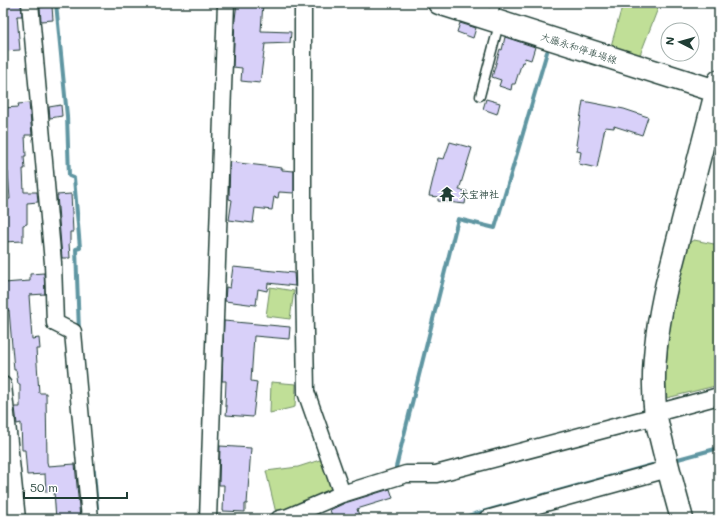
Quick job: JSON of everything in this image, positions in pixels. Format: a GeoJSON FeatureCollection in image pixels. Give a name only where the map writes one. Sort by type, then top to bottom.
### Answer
{"type":"FeatureCollection","features":[{"type":"Feature","properties":{"kind":"street"},"geometry":{"type":"LineString","coordinates":[[30,3],[52,255],[55,323],[73,332],[90,519]]}},
{"type":"Feature","properties":{"kind":"street"},"geometry":{"type":"LineString","coordinates":[[208,519],[226,3]]}},
{"type":"Feature","properties":{"kind":"street"},"geometry":{"type":"LineString","coordinates":[[303,3],[303,215],[306,392],[342,494]]}},
{"type":"Feature","properties":{"kind":"street","name":"大藤永和停車場線"},"geometry":{"type":"LineString","coordinates":[[439,3],[496,15],[718,88]]}},
{"type":"Feature","properties":{"kind":"street"},"geometry":{"type":"LineString","coordinates":[[682,519],[668,469],[656,414],[654,380],[660,312],[678,236],[718,88]]}},
{"type":"Feature","properties":{"kind":"street"},"geometry":{"type":"LineString","coordinates":[[3,385],[17,519]]}},
{"type":"Feature","properties":{"kind":"street"},"geometry":{"type":"LineString","coordinates":[[279,519],[288,517],[342,494],[406,474],[436,474],[719,396]]}},
{"type":"Feature","properties":{"kind":"street"},"geometry":{"type":"LineString","coordinates":[[487,519],[668,469]]}},
{"type":"Feature","properties":{"kind":"lane"},"geometry":{"type":"LineString","coordinates":[[480,96],[496,15]]}},
{"type":"Feature","properties":{"kind":"green space"},"geometry":{"type":"Polygon","coordinates":[[[623,3],[660,3],[640,55],[611,46],[623,3]]]}},
{"type":"Feature","properties":{"kind":"green space"},"geometry":{"type":"Polygon","coordinates":[[[694,240],[719,245],[719,385],[667,398],[665,376],[671,314],[688,243],[694,240]]]}},
{"type":"Feature","properties":{"kind":"green space"},"geometry":{"type":"Polygon","coordinates":[[[270,287],[294,291],[290,319],[266,316],[270,287]]]}},
{"type":"Feature","properties":{"kind":"green space"},"geometry":{"type":"Polygon","coordinates":[[[271,382],[296,384],[295,407],[270,413],[271,382]]]}},
{"type":"Feature","properties":{"kind":"green space"},"geometry":{"type":"Polygon","coordinates":[[[326,458],[333,493],[276,513],[266,471],[298,467],[326,458]]]}},
{"type":"Feature","properties":{"kind":"building"},"geometry":{"type":"Polygon","coordinates":[[[3,3],[21,3],[22,16],[17,16],[20,50],[3,51],[3,3]]]}},
{"type":"Feature","properties":{"kind":"building"},"geometry":{"type":"Polygon","coordinates":[[[237,3],[263,3],[261,31],[291,32],[290,43],[265,44],[260,83],[241,81],[242,68],[233,67],[237,3]]]}},
{"type":"Feature","properties":{"kind":"building"},"geometry":{"type":"Polygon","coordinates":[[[52,6],[53,20],[41,21],[40,7],[52,6]]]}},
{"type":"Feature","properties":{"kind":"building"},"geometry":{"type":"Polygon","coordinates":[[[460,23],[476,28],[473,38],[457,32],[460,23]]]}},
{"type":"Feature","properties":{"kind":"building"},"geometry":{"type":"Polygon","coordinates":[[[505,37],[535,47],[531,60],[525,58],[524,63],[522,62],[515,84],[512,84],[511,90],[499,86],[501,80],[492,77],[505,37]]]}},
{"type":"Feature","properties":{"kind":"building"},"geometry":{"type":"Polygon","coordinates":[[[486,99],[500,103],[497,114],[483,109],[486,99]]]}},
{"type":"Feature","properties":{"kind":"building"},"geometry":{"type":"Polygon","coordinates":[[[583,101],[624,109],[648,117],[642,135],[614,126],[614,128],[605,127],[597,168],[579,164],[581,152],[577,151],[578,146],[576,145],[583,101]]]}},
{"type":"Feature","properties":{"kind":"building"},"geometry":{"type":"Polygon","coordinates":[[[29,103],[32,135],[25,135],[26,156],[24,156],[25,169],[23,169],[24,192],[37,192],[38,202],[27,203],[27,224],[23,225],[23,241],[3,242],[3,212],[6,212],[5,199],[10,199],[8,172],[3,173],[3,108],[19,107],[18,104],[29,103]]]}},
{"type":"Feature","properties":{"kind":"building"},"geometry":{"type":"Polygon","coordinates":[[[61,105],[62,116],[50,118],[49,107],[61,105]]]}},
{"type":"Feature","properties":{"kind":"building"},"geometry":{"type":"Polygon","coordinates":[[[450,142],[472,148],[459,190],[467,191],[465,204],[438,201],[438,197],[429,196],[438,158],[444,159],[450,142]]]}},
{"type":"Feature","properties":{"kind":"building"},"geometry":{"type":"Polygon","coordinates":[[[230,162],[282,168],[282,170],[294,171],[294,193],[279,192],[278,198],[274,197],[272,210],[255,208],[253,223],[229,220],[232,200],[229,199],[230,162]]]}},
{"type":"Feature","properties":{"kind":"building"},"geometry":{"type":"Polygon","coordinates":[[[71,194],[73,232],[70,232],[70,258],[62,258],[57,195],[71,194]]]}},
{"type":"Feature","properties":{"kind":"building"},"geometry":{"type":"Polygon","coordinates":[[[233,267],[294,273],[295,286],[268,283],[267,291],[258,289],[256,305],[225,301],[226,287],[230,288],[233,267]]]}},
{"type":"Feature","properties":{"kind":"building"},"geometry":{"type":"Polygon","coordinates":[[[44,273],[45,294],[29,295],[32,339],[39,338],[40,349],[36,349],[39,393],[46,393],[47,462],[48,466],[75,464],[80,518],[56,519],[54,491],[46,492],[45,474],[27,475],[25,450],[22,450],[21,423],[17,424],[15,407],[20,407],[20,384],[18,384],[16,370],[14,370],[9,310],[6,311],[4,283],[30,281],[30,274],[44,273]]]}},
{"type":"Feature","properties":{"kind":"building"},"geometry":{"type":"Polygon","coordinates":[[[224,321],[290,327],[289,339],[254,336],[251,381],[257,382],[253,417],[226,415],[226,381],[222,381],[224,321]]]}},
{"type":"Feature","properties":{"kind":"building"},"geometry":{"type":"Polygon","coordinates":[[[220,446],[251,448],[247,504],[245,504],[245,512],[223,511],[224,485],[219,485],[220,446]]]}},
{"type":"Feature","properties":{"kind":"building"},"geometry":{"type":"Polygon","coordinates":[[[390,489],[393,498],[357,509],[360,519],[333,519],[330,510],[345,503],[390,489]]]}},
{"type":"Feature","properties":{"kind":"waterway"},"geometry":{"type":"LineString","coordinates":[[56,3],[67,116],[69,176],[74,178],[80,248],[76,249],[79,331]]}},
{"type":"Feature","properties":{"kind":"waterway"},"geometry":{"type":"LineString","coordinates":[[396,467],[458,219],[495,228],[547,52]]}},
{"type":"Feature","properties":{"kind":"waterway"},"geometry":{"type":"LineString","coordinates":[[678,459],[719,448]]}},
{"type":"Feature","properties":{"kind":"waterway"},"geometry":{"type":"LineString","coordinates":[[457,519],[652,465]]}},
{"type":"Feature","properties":{"kind":"waterway"},"geometry":{"type":"LineString","coordinates":[[94,471],[97,508]]}},
{"type":"Feature","properties":{"kind":"waterway"},"geometry":{"type":"LineString","coordinates":[[3,484],[6,519]]}},
{"type":"Feature","properties":{"kind":"place","name":"大宝神社"},"geometry":{"type":"Point","coordinates":[447,194]}}]}
